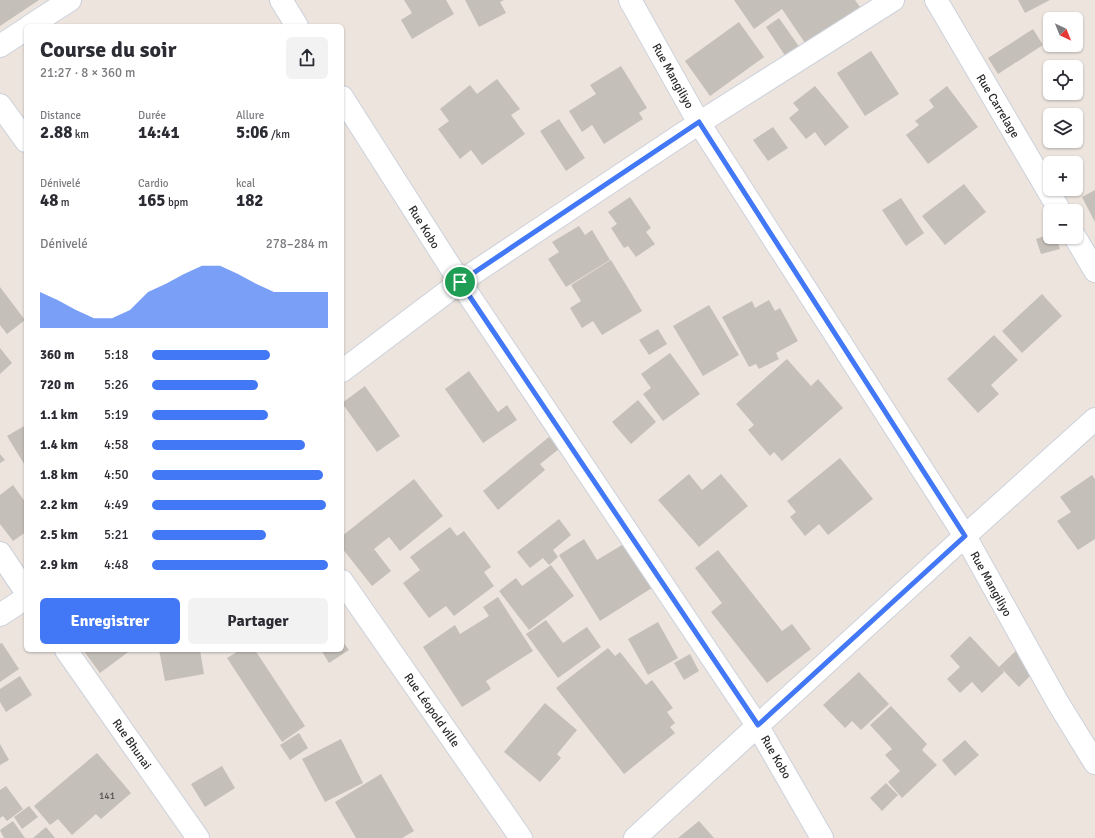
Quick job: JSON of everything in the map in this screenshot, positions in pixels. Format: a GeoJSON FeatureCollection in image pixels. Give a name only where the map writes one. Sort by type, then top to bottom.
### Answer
{"type":"FeatureCollection","features":[{"type":"Feature","properties":{"kind":"street"},"geometry":{"type":"LineString","coordinates":[[33,24],[70,0]]}},
{"type":"Feature","properties":{"kind":"street"},"geometry":{"type":"LineString","coordinates":[[281,0],[296,24]]}},
{"type":"Feature","properties":{"kind":"street","name":"Rue Mangiliyo"},"geometry":{"type":"LineString","coordinates":[[630,0],[699,122],[965,536],[1058,703],[1095,763]]}},
{"type":"Feature","properties":{"kind":"street"},"geometry":{"type":"LineString","coordinates":[[344,369],[460,282],[699,122],[893,0]]}},
{"type":"Feature","properties":{"kind":"street","name":"Rue Carrelage"},"geometry":{"type":"LineString","coordinates":[[936,0],[1056,204]]}},
{"type":"Feature","properties":{"kind":"street"},"geometry":{"type":"LineString","coordinates":[[0,46],[24,30]]}},
{"type":"Feature","properties":{"kind":"street","name":"Rue Kobo"},"geometry":{"type":"LineString","coordinates":[[344,100],[460,282],[758,725],[822,838]]}},
{"type":"Feature","properties":{"kind":"street"},"geometry":{"type":"LineString","coordinates":[[0,105],[24,138]]}},
{"type":"Feature","properties":{"kind":"street"},"geometry":{"type":"LineString","coordinates":[[1079,244],[1095,271]]}},
{"type":"Feature","properties":{"kind":"street"},"geometry":{"type":"LineString","coordinates":[[635,838],[1095,419]]}},
{"type":"Feature","properties":{"kind":"street"},"geometry":{"type":"LineString","coordinates":[[0,553],[24,589]]}},
{"type":"Feature","properties":{"kind":"street","name":"Rue Léopold ville"},"geometry":{"type":"LineString","coordinates":[[344,584],[521,838]]}},
{"type":"Feature","properties":{"kind":"street"},"geometry":{"type":"LineString","coordinates":[[0,616],[24,599]]}},
{"type":"Feature","properties":{"kind":"street","name":"Rue Bhunai"},"geometry":{"type":"LineString","coordinates":[[67,652],[198,838]]}},
{"type":"Feature","properties":{"kind":"building"},"geometry":{"type":"Polygon","coordinates":[[[0,0],[39,0],[0,26],[0,0]]]}},
{"type":"Feature","properties":{"kind":"building"},"geometry":{"type":"Polygon","coordinates":[[[404,0],[446,0],[454,14],[412,39],[401,20],[412,13],[404,0]]]}},
{"type":"Feature","properties":{"kind":"building"},"geometry":{"type":"Polygon","coordinates":[[[465,0],[504,0],[500,2],[506,13],[479,27],[465,0]]]}},
{"type":"Feature","properties":{"kind":"building"},"geometry":{"type":"Polygon","coordinates":[[[734,0],[855,0],[860,7],[805,43],[782,9],[754,29],[734,0]]]}},
{"type":"Feature","properties":{"kind":"building"},"geometry":{"type":"Polygon","coordinates":[[[1018,0],[1050,0],[1025,13],[1018,0]]]}},
{"type":"Feature","properties":{"kind":"building"},"geometry":{"type":"Polygon","coordinates":[[[779,18],[800,48],[786,57],[766,27],[779,18]]]}},
{"type":"Feature","properties":{"kind":"building"},"geometry":{"type":"Polygon","coordinates":[[[739,22],[764,57],[710,96],[685,61],[739,22]]]}},
{"type":"Feature","properties":{"kind":"building"},"geometry":{"type":"Polygon","coordinates":[[[1033,29],[1043,45],[998,74],[988,58],[1033,29]]]}},
{"type":"Feature","properties":{"kind":"building"},"geometry":{"type":"Polygon","coordinates":[[[871,51],[899,94],[865,116],[837,73],[871,51]]]}},
{"type":"Feature","properties":{"kind":"building"},"geometry":{"type":"Polygon","coordinates":[[[621,66],[647,108],[639,113],[643,119],[604,144],[592,125],[582,132],[569,111],[596,94],[590,85],[621,66]]]}},
{"type":"Feature","properties":{"kind":"building"},"geometry":{"type":"Polygon","coordinates":[[[497,79],[520,109],[511,115],[525,134],[482,165],[471,150],[460,159],[438,129],[449,121],[440,109],[470,85],[477,94],[497,79]]]}},
{"type":"Feature","properties":{"kind":"building"},"geometry":{"type":"Polygon","coordinates":[[[815,86],[849,127],[825,146],[815,132],[806,139],[789,118],[799,110],[793,103],[815,86]]]}},
{"type":"Feature","properties":{"kind":"building"},"geometry":{"type":"Polygon","coordinates":[[[947,86],[978,127],[928,164],[906,135],[919,125],[915,121],[934,107],[929,100],[947,86]]]}},
{"type":"Feature","properties":{"kind":"building"},"geometry":{"type":"Polygon","coordinates":[[[559,119],[585,158],[566,171],[540,131],[559,119]]]}},
{"type":"Feature","properties":{"kind":"building"},"geometry":{"type":"Polygon","coordinates":[[[773,127],[788,148],[768,161],[753,140],[773,127]]]}},
{"type":"Feature","properties":{"kind":"building"},"geometry":{"type":"Polygon","coordinates":[[[964,184],[986,212],[945,245],[922,216],[964,184]]]}},
{"type":"Feature","properties":{"kind":"building"},"geometry":{"type":"Polygon","coordinates":[[[1095,190],[1095,222],[1082,197],[1095,190]]]}},
{"type":"Feature","properties":{"kind":"building"},"geometry":{"type":"Polygon","coordinates":[[[630,197],[651,228],[646,232],[655,244],[636,257],[628,246],[624,248],[611,228],[617,224],[608,212],[630,197]]]}},
{"type":"Feature","properties":{"kind":"building"},"geometry":{"type":"Polygon","coordinates":[[[901,198],[924,233],[906,246],[882,210],[901,198]]]}},
{"type":"Feature","properties":{"kind":"building"},"geometry":{"type":"Polygon","coordinates":[[[579,226],[585,235],[592,230],[610,260],[566,287],[548,259],[559,252],[552,242],[579,226]]]}},
{"type":"Feature","properties":{"kind":"building"},"geometry":{"type":"Polygon","coordinates":[[[1043,236],[1043,244],[1058,244],[1060,249],[1041,254],[1036,239],[1043,236]]]}},
{"type":"Feature","properties":{"kind":"building"},"geometry":{"type":"Polygon","coordinates":[[[611,260],[642,311],[602,335],[593,321],[582,328],[570,308],[581,301],[571,285],[611,260]]]}},
{"type":"Feature","properties":{"kind":"building"},"geometry":{"type":"Polygon","coordinates":[[[0,287],[24,319],[24,321],[7,334],[0,325],[0,287]]]}},
{"type":"Feature","properties":{"kind":"building"},"geometry":{"type":"Polygon","coordinates":[[[1042,294],[1062,316],[1022,353],[1002,331],[1042,294]]]}},
{"type":"Feature","properties":{"kind":"building"},"geometry":{"type":"Polygon","coordinates":[[[769,300],[775,311],[780,308],[798,341],[776,353],[779,359],[759,369],[756,364],[749,367],[722,317],[752,301],[755,308],[769,300]]]}},
{"type":"Feature","properties":{"kind":"building"},"geometry":{"type":"Polygon","coordinates":[[[709,305],[739,355],[703,376],[673,326],[709,305]]]}},
{"type":"Feature","properties":{"kind":"building"},"geometry":{"type":"Polygon","coordinates":[[[658,329],[667,344],[649,355],[639,340],[658,329]]]}},
{"type":"Feature","properties":{"kind":"building"},"geometry":{"type":"Polygon","coordinates":[[[994,335],[1018,360],[991,385],[999,394],[978,413],[947,379],[994,335]]]}},
{"type":"Feature","properties":{"kind":"building"},"geometry":{"type":"Polygon","coordinates":[[[0,348],[12,363],[0,374],[0,348]]]}},
{"type":"Feature","properties":{"kind":"building"},"geometry":{"type":"Polygon","coordinates":[[[670,353],[700,394],[663,421],[643,394],[651,388],[641,374],[670,353]]]}},
{"type":"Feature","properties":{"kind":"building"},"geometry":{"type":"Polygon","coordinates":[[[787,359],[811,386],[818,379],[843,408],[782,461],[774,452],[770,456],[748,430],[754,425],[736,404],[787,359]]]}},
{"type":"Feature","properties":{"kind":"building"},"geometry":{"type":"Polygon","coordinates":[[[469,371],[498,412],[507,405],[517,420],[483,443],[445,389],[469,371]]]}},
{"type":"Feature","properties":{"kind":"building"},"geometry":{"type":"Polygon","coordinates":[[[365,386],[400,436],[377,452],[344,406],[344,402],[365,386]]]}},
{"type":"Feature","properties":{"kind":"building"},"geometry":{"type":"Polygon","coordinates":[[[638,400],[656,422],[631,444],[612,422],[638,400]]]}},
{"type":"Feature","properties":{"kind":"building"},"geometry":{"type":"Polygon","coordinates":[[[24,426],[24,464],[7,436],[24,426]]]}},
{"type":"Feature","properties":{"kind":"building"},"geometry":{"type":"Polygon","coordinates":[[[549,437],[559,449],[540,464],[545,470],[498,510],[483,491],[549,437]]]}},
{"type":"Feature","properties":{"kind":"building"},"geometry":{"type":"Polygon","coordinates":[[[0,454],[5,460],[0,463],[0,454]]]}},
{"type":"Feature","properties":{"kind":"building"},"geometry":{"type":"Polygon","coordinates":[[[840,458],[873,499],[828,535],[819,524],[805,536],[790,517],[796,512],[787,501],[840,458]]]}},
{"type":"Feature","properties":{"kind":"building"},"geometry":{"type":"Polygon","coordinates":[[[689,474],[702,490],[721,474],[748,506],[699,547],[658,500],[689,474]]]}},
{"type":"Feature","properties":{"kind":"building"},"geometry":{"type":"Polygon","coordinates":[[[1092,475],[1095,479],[1095,539],[1078,550],[1057,521],[1071,512],[1060,497],[1092,475]]]}},
{"type":"Feature","properties":{"kind":"building"},"geometry":{"type":"Polygon","coordinates":[[[414,479],[443,516],[400,551],[389,537],[374,549],[391,571],[372,586],[344,551],[344,534],[414,479]]]}},
{"type":"Feature","properties":{"kind":"building"},"geometry":{"type":"Polygon","coordinates":[[[13,485],[24,500],[24,533],[13,541],[0,524],[0,495],[13,485]]]}},
{"type":"Feature","properties":{"kind":"building"},"geometry":{"type":"Polygon","coordinates":[[[559,519],[571,535],[553,550],[558,557],[549,565],[543,558],[530,568],[517,552],[559,519]]]}},
{"type":"Feature","properties":{"kind":"building"},"geometry":{"type":"Polygon","coordinates":[[[450,527],[457,536],[464,531],[491,567],[484,572],[494,586],[454,616],[446,606],[429,618],[403,583],[420,570],[410,557],[450,527]]]}},
{"type":"Feature","properties":{"kind":"building"},"geometry":{"type":"Polygon","coordinates":[[[584,539],[597,560],[627,542],[655,586],[600,621],[559,555],[584,539]]]}},
{"type":"Feature","properties":{"kind":"building"},"geometry":{"type":"Polygon","coordinates":[[[718,550],[782,631],[792,624],[811,649],[767,683],[711,612],[722,603],[695,568],[718,550]]]}},
{"type":"Feature","properties":{"kind":"building"},"geometry":{"type":"Polygon","coordinates":[[[551,565],[574,596],[529,630],[499,591],[516,578],[522,586],[551,565]]]}},
{"type":"Feature","properties":{"kind":"building"},"geometry":{"type":"Polygon","coordinates":[[[498,597],[533,651],[486,681],[491,689],[462,707],[423,647],[455,625],[460,634],[489,616],[483,607],[498,597]]]}},
{"type":"Feature","properties":{"kind":"building"},"geometry":{"type":"Polygon","coordinates":[[[546,620],[563,643],[587,627],[601,647],[558,678],[526,634],[546,620]]]}},
{"type":"Feature","properties":{"kind":"building"},"geometry":{"type":"Polygon","coordinates":[[[658,622],[678,658],[648,675],[628,639],[658,622]]]}},
{"type":"Feature","properties":{"kind":"building"},"geometry":{"type":"Polygon","coordinates":[[[970,636],[999,667],[1023,644],[1043,663],[1019,687],[1001,668],[1004,672],[982,693],[972,682],[960,693],[947,679],[960,667],[950,656],[970,636]]]}},
{"type":"Feature","properties":{"kind":"building"},"geometry":{"type":"Polygon","coordinates":[[[2,643],[19,669],[0,682],[0,644],[2,643]]]}},
{"type":"Feature","properties":{"kind":"building"},"geometry":{"type":"Polygon","coordinates":[[[344,644],[349,650],[329,663],[322,652],[344,652],[344,644]]]}},
{"type":"Feature","properties":{"kind":"building"},"geometry":{"type":"Polygon","coordinates":[[[608,648],[615,656],[620,652],[646,685],[652,680],[673,708],[667,712],[675,723],[670,727],[675,733],[624,774],[556,688],[608,648]]]}},
{"type":"Feature","properties":{"kind":"building"},"geometry":{"type":"Polygon","coordinates":[[[84,652],[128,652],[100,673],[84,652]]]}},
{"type":"Feature","properties":{"kind":"building"},"geometry":{"type":"Polygon","coordinates":[[[159,652],[200,652],[204,674],[165,681],[159,652]]]}},
{"type":"Feature","properties":{"kind":"building"},"geometry":{"type":"Polygon","coordinates":[[[237,652],[256,652],[305,726],[282,742],[227,658],[237,652]]]}},
{"type":"Feature","properties":{"kind":"building"},"geometry":{"type":"Polygon","coordinates":[[[690,654],[699,671],[684,680],[674,663],[690,654]]]}},
{"type":"Feature","properties":{"kind":"building"},"geometry":{"type":"Polygon","coordinates":[[[859,672],[889,704],[861,730],[852,721],[845,728],[823,705],[859,672]]]}},
{"type":"Feature","properties":{"kind":"building"},"geometry":{"type":"Polygon","coordinates":[[[20,676],[32,695],[6,712],[0,702],[0,689],[20,676]]]}},
{"type":"Feature","properties":{"kind":"building"},"geometry":{"type":"Polygon","coordinates":[[[545,703],[577,730],[557,754],[561,758],[540,782],[504,752],[545,703]]]}},
{"type":"Feature","properties":{"kind":"building"},"geometry":{"type":"Polygon","coordinates":[[[891,706],[927,744],[922,750],[937,765],[902,798],[888,782],[900,771],[885,755],[892,749],[870,725],[891,706]]]}},
{"type":"Feature","properties":{"kind":"building"},"geometry":{"type":"Polygon","coordinates":[[[299,733],[308,748],[290,760],[280,745],[299,733]]]}},
{"type":"Feature","properties":{"kind":"building"},"geometry":{"type":"Polygon","coordinates":[[[341,739],[363,783],[325,802],[302,759],[341,739]]]}},
{"type":"Feature","properties":{"kind":"building"},"geometry":{"type":"Polygon","coordinates":[[[965,740],[979,755],[955,776],[942,760],[965,740]]]}},
{"type":"Feature","properties":{"kind":"building"},"geometry":{"type":"Polygon","coordinates":[[[0,744],[9,760],[0,765],[0,744]]]}},
{"type":"Feature","properties":{"kind":"building"},"geometry":{"type":"Polygon","coordinates":[[[97,753],[131,793],[101,819],[96,814],[72,835],[58,819],[50,825],[34,806],[97,753]]]}},
{"type":"Feature","properties":{"kind":"building"},"geometry":{"type":"Polygon","coordinates":[[[222,766],[235,788],[205,807],[191,784],[222,766]]]}},
{"type":"Feature","properties":{"kind":"building"},"geometry":{"type":"Polygon","coordinates":[[[381,774],[414,831],[402,838],[356,838],[335,802],[381,774]]]}},
{"type":"Feature","properties":{"kind":"building"},"geometry":{"type":"Polygon","coordinates":[[[886,783],[898,795],[882,811],[870,798],[886,783]]]}},
{"type":"Feature","properties":{"kind":"building"},"geometry":{"type":"Polygon","coordinates":[[[6,786],[23,809],[7,821],[3,816],[0,818],[0,790],[6,786]]]}},
{"type":"Feature","properties":{"kind":"building"},"geometry":{"type":"Polygon","coordinates":[[[29,806],[38,817],[22,829],[14,817],[29,806]]]}},
{"type":"Feature","properties":{"kind":"building"},"geometry":{"type":"Polygon","coordinates":[[[13,821],[25,838],[4,838],[0,830],[13,821]]]}},
{"type":"Feature","properties":{"kind":"building"},"geometry":{"type":"Polygon","coordinates":[[[699,821],[714,838],[678,838],[699,821]]]}},
{"type":"Feature","properties":{"kind":"building"},"geometry":{"type":"Polygon","coordinates":[[[46,827],[55,838],[33,838],[46,827]]]}},
{"type":"Feature","properties":{"kind":"route"},"geometry":{"type":"LineString","coordinates":[[699,122],[965,536],[758,725],[460,282],[699,122]]}}]}
